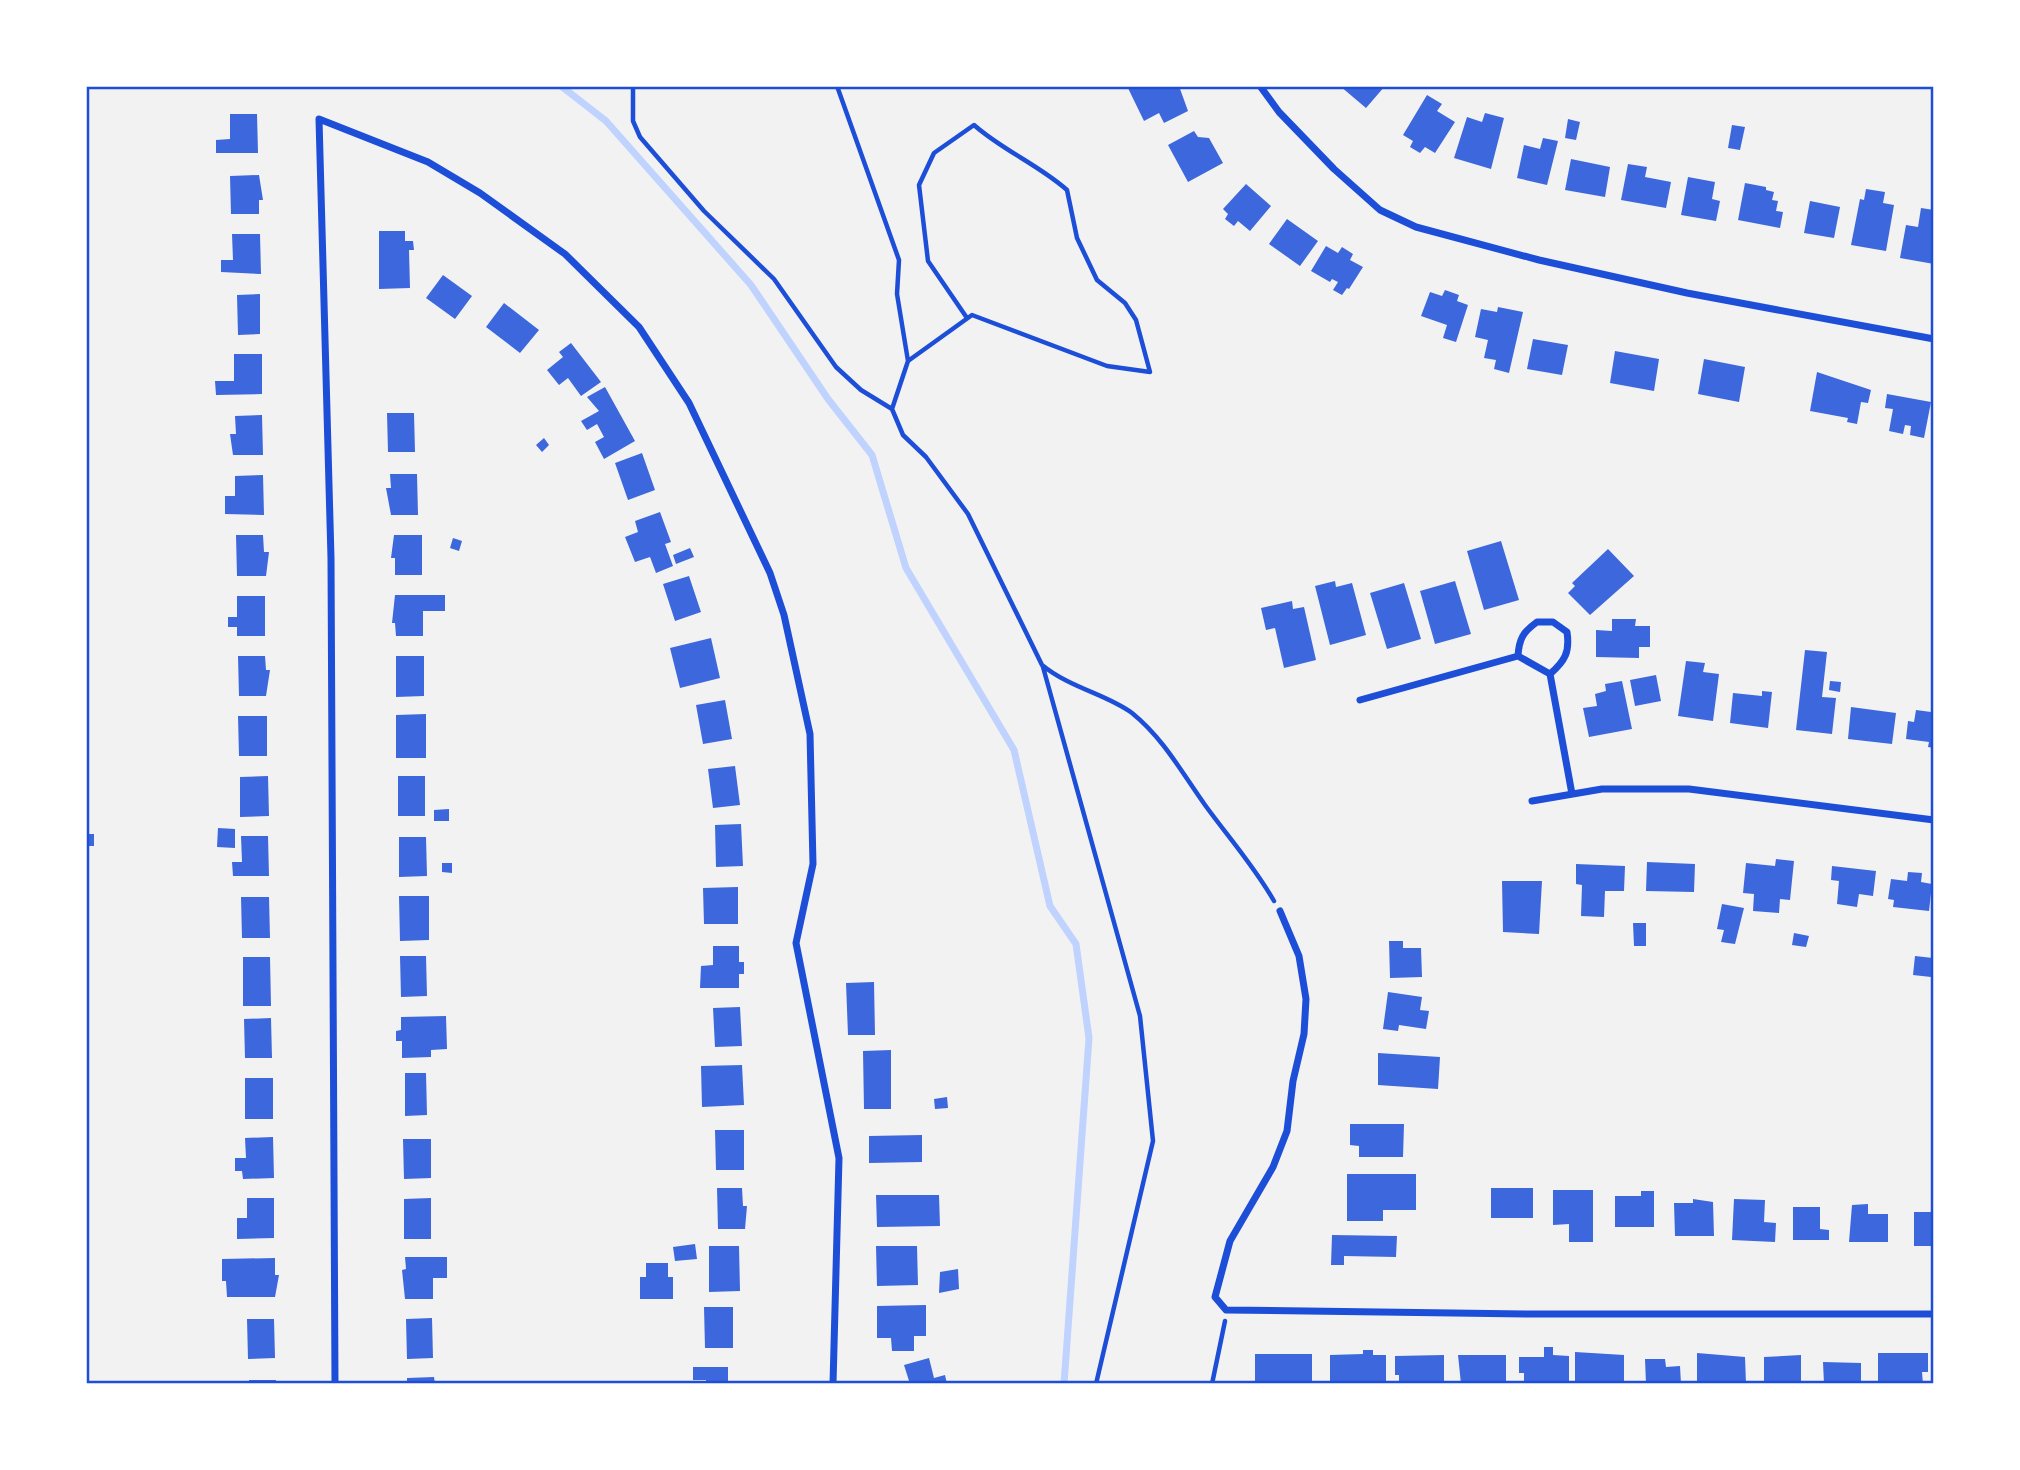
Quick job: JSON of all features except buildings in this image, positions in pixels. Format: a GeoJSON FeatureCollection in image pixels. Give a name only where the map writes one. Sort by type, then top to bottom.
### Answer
{"type":"FeatureCollection","features":[{"type":"Feature","properties":{"kind":"street"},"geometry":{"type":"LineString","coordinates":[[1260,86],[1279,112],[1334,169],[1380,210],[1416,226],[1539,260],[1687,293],[1934,339]]}},
{"type":"Feature","properties":{"kind":"street"},"geometry":{"type":"LineString","coordinates":[[335,1384],[331,558],[319,119],[428,162],[480,194],[565,254],[639,327],[689,403],[770,573],[784,615],[810,734],[813,864],[796,943],[839,1158],[833,1384]]}},
{"type":"Feature","properties":{"kind":"street"},"geometry":{"type":"LineString","coordinates":[[1518,656],[1519,641],[1525,631],[1537,622],[1553,622],[1567,632],[1569,648],[1564,662],[1550,674]]}},
{"type":"Feature","properties":{"kind":"street"},"geometry":{"type":"LineString","coordinates":[[1360,700],[1518,656],[1550,674]]}},
{"type":"Feature","properties":{"kind":"street"},"geometry":{"type":"LineString","coordinates":[[1550,674],[1572,794]]}},
{"type":"Feature","properties":{"kind":"street"},"geometry":{"type":"LineString","coordinates":[[1532,801],[1602,789],[1689,789],[1934,820]]}},
{"type":"Feature","properties":{"kind":"street"},"geometry":{"type":"LineString","coordinates":[[1280,911],[1299,956],[1306,999],[1304,1034],[1293,1081],[1287,1131],[1273,1167],[1230,1241],[1215,1297],[1226,1310],[1473,1314],[1934,1314]]}},
{"type":"Feature","properties":{"kind":"path"},"geometry":{"type":"LineString","coordinates":[[634,86],[633,121],[640,137],[704,211],[775,279],[836,367],[861,390],[892,409],[903,435],[926,457],[968,514],[1042,665],[1140,1016],[1153,1140],[1096,1384]]}},
{"type":"Feature","properties":{"kind":"path"},"geometry":{"type":"LineString","coordinates":[[836,86],[899,260],[897,295],[908,361],[892,409]]}},
{"type":"Feature","properties":{"kind":"path"},"geometry":{"type":"LineString","coordinates":[[908,361],[972,315],[1107,366],[1150,372],[1136,320],[1125,303],[1097,280],[1077,237],[1067,190],[1012,150],[990,140],[974,125],[934,153],[919,186],[928,261],[967,318]]}},
{"type":"Feature","properties":{"kind":"path"},"geometry":{"type":"LineString","coordinates":[[1042,665],[1061,680],[1130,712],[1174,756],[1205,805],[1252,863],[1280,911]]}},
{"type":"Feature","properties":{"kind":"path"},"geometry":{"type":"LineString","coordinates":[[1212,1384],[1225,1327],[1226,1310]]}},
{"type":"Feature","properties":{"kind":"waterway"},"geometry":{"type":"LineString","coordinates":[[561,86],[606,121],[751,285],[828,399],[872,455],[906,568],[1014,750],[1050,906],[1076,944],[1089,1038],[1064,1384]]}}]}
